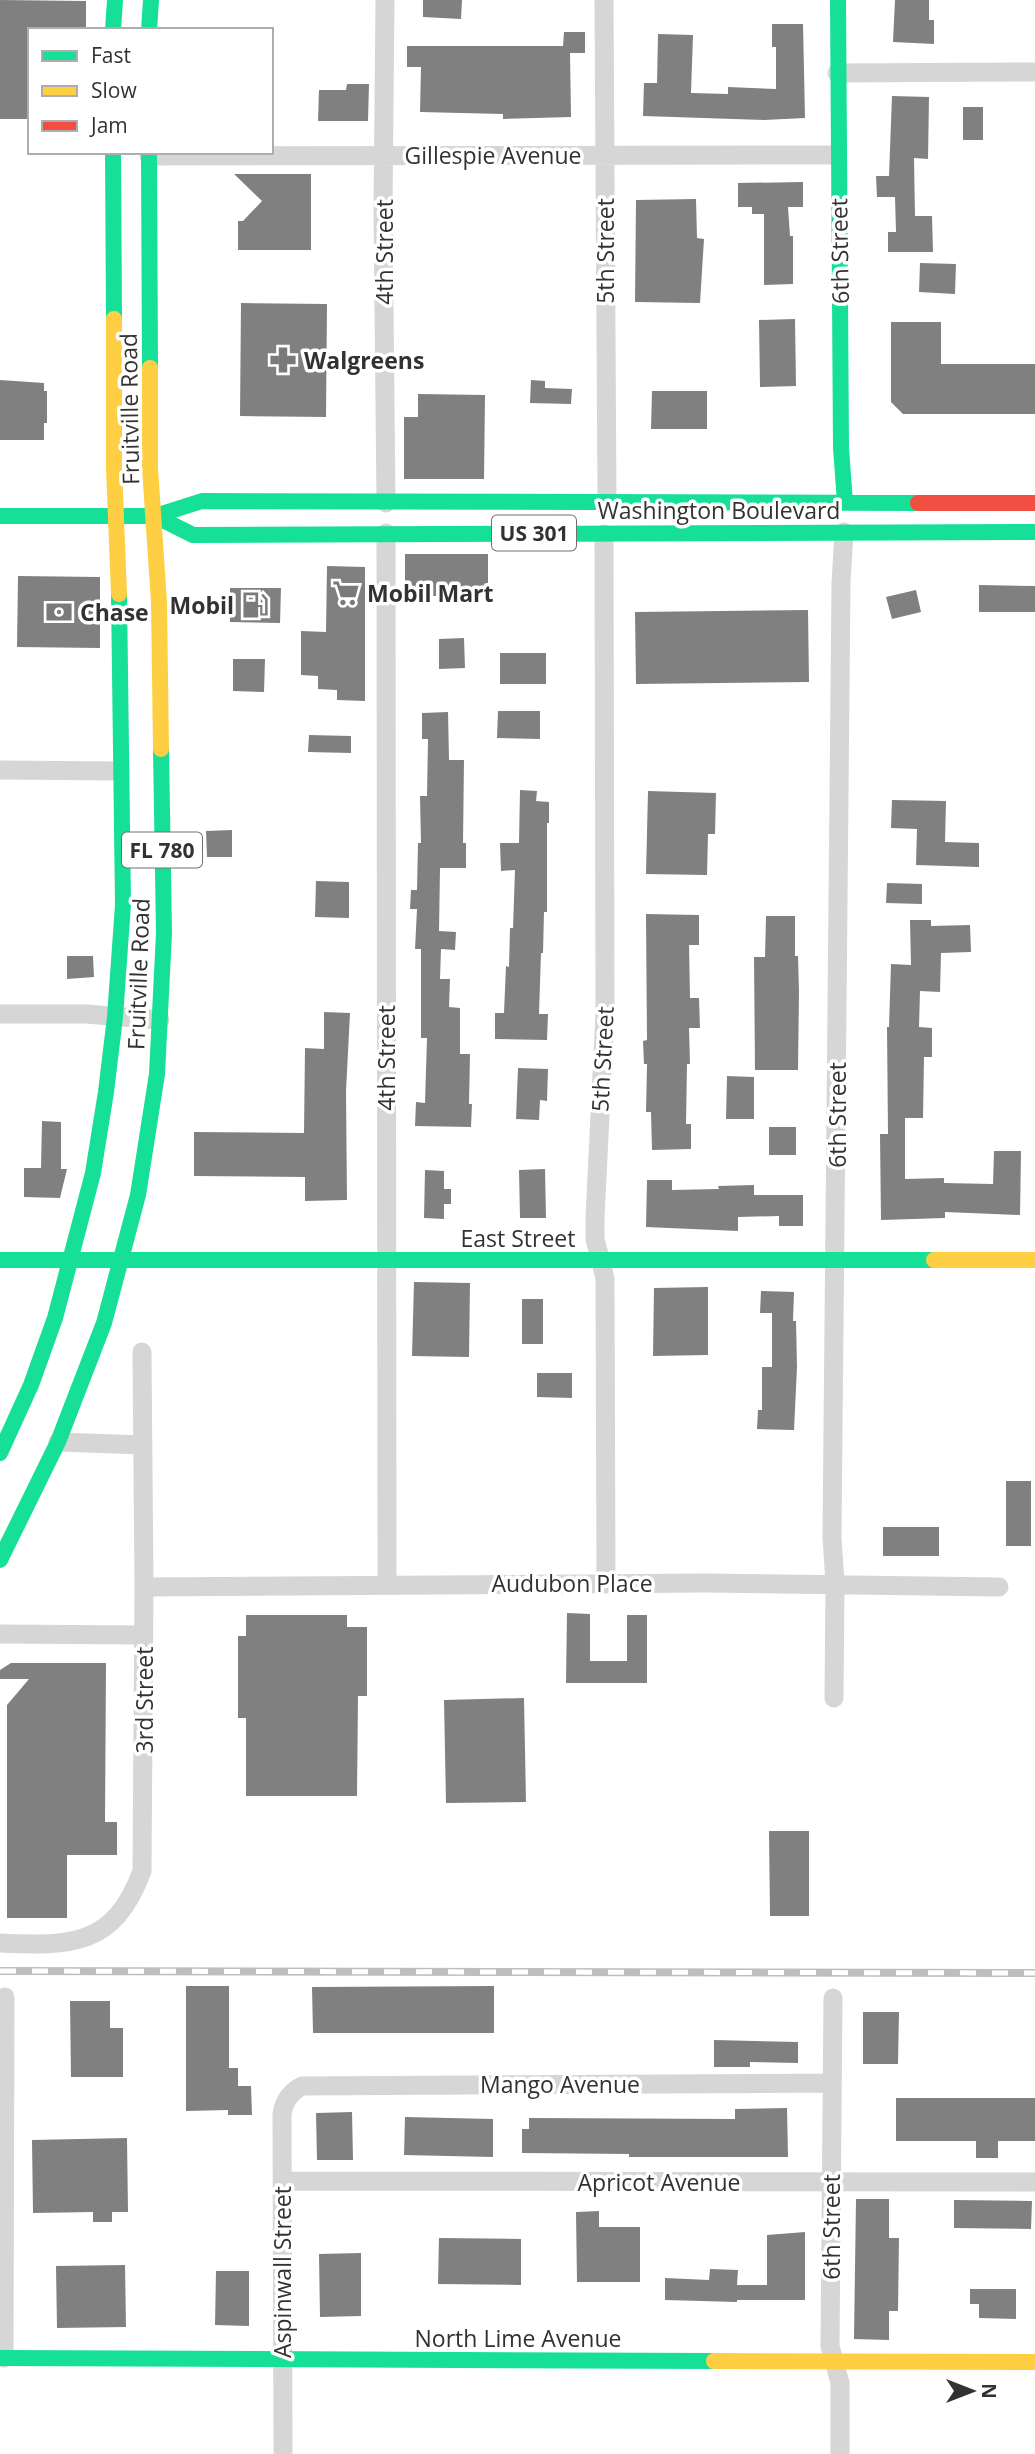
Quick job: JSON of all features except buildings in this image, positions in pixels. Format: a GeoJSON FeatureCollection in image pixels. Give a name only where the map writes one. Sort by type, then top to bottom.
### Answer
{"type":"FeatureCollection","features":[{"type":"Feature","properties":{"kind":"main road"},"geometry":{"type":"LineString","coordinates":[[114,28],[115,0]]}},
{"type":"Feature","properties":{"kind":"main road"},"geometry":{"type":"LineString","coordinates":[[149,28],[151,0]]}},
{"type":"Feature","properties":{"kind":"main road","name":"6th Street"},"geometry":{"type":"LineString","coordinates":[[838,0],[841,448],[845,502]]}},
{"type":"Feature","properties":{"kind":"main road","name":"Fruitville Road"},"geometry":{"type":"LineString","coordinates":[[2,1446],[31,1385],[55,1318],[71,1258],[107,1092],[115,1017],[122,905],[113,154]]}},
{"type":"Feature","properties":{"kind":"main road","name":"Fruitville Road"},"geometry":{"type":"LineString","coordinates":[[0,1560],[58,1442],[104,1323],[146,1157],[157,1074],[164,933],[159,603],[150,468],[149,154]]}},
{"type":"Feature","properties":{"kind":"main road","name":"Washington Boulevard"},"geometry":{"type":"LineString","coordinates":[[0,516],[155,516],[202,501],[1035,503]]}},
{"type":"Feature","properties":{"kind":"main road"},"geometry":{"type":"LineString","coordinates":[[604,534],[613,522],[627,517],[770,515],[779,514],[796,502]]}},
{"type":"Feature","properties":{"kind":"main road","name":"Washington Boulevard"},"geometry":{"type":"LineString","coordinates":[[155,516],[193,535],[1035,532]]}},
{"type":"Feature","properties":{"kind":"main road","name":"East Street"},"geometry":{"type":"LineString","coordinates":[[0,1260],[1035,1260]]}},
{"type":"Feature","properties":{"kind":"main road","name":"North Lime Avenue"},"geometry":{"type":"LineString","coordinates":[[2,2358],[1035,2362]]}},
{"type":"Feature","properties":{"kind":"street","name":"4th Street"},"geometry":{"type":"LineString","coordinates":[[385,0],[383,208],[386,503]]}},
{"type":"Feature","properties":{"kind":"street","name":"5th Street"},"geometry":{"type":"LineString","coordinates":[[604,0],[607,502]]}},
{"type":"Feature","properties":{"kind":"street"},"geometry":{"type":"LineString","coordinates":[[837,73],[1035,72]]}},
{"type":"Feature","properties":{"kind":"street","name":"Gillespie Avenue"},"geometry":{"type":"LineString","coordinates":[[149,154],[837,155]]}},
{"type":"Feature","properties":{"kind":"street","name":"4th Street"},"geometry":{"type":"LineString","coordinates":[[386,533],[387,1584]]}},
{"type":"Feature","properties":{"kind":"street","name":"6th Street"},"geometry":{"type":"LineString","coordinates":[[834,1698],[834,1260],[841,583],[844,533]]}},
{"type":"Feature","properties":{"kind":"street","name":"5th Street"},"geometry":{"type":"LineString","coordinates":[[604,534],[605,1013],[595,1239],[605,1278],[606,1583]]}},
{"type":"Feature","properties":{"kind":"street"},"geometry":{"type":"LineString","coordinates":[[0,770],[120,771]]}},
{"type":"Feature","properties":{"kind":"street"},"geometry":{"type":"LineString","coordinates":[[0,1014],[86,1014],[160,1020]]}},
{"type":"Feature","properties":{"kind":"street","name":"3rd Street"},"geometry":{"type":"LineString","coordinates":[[0,1943],[47,1944],[80,1940],[110,1923],[122,1910],[134,1892],[142,1871],[142,1352]]}},
{"type":"Feature","properties":{"kind":"street"},"geometry":{"type":"LineString","coordinates":[[58,1442],[142,1445]]}},
{"type":"Feature","properties":{"kind":"street","name":"Audubon Place"},"geometry":{"type":"LineString","coordinates":[[144,1587],[835,1583],[999,1587]]}},
{"type":"Feature","properties":{"kind":"street"},"geometry":{"type":"LineString","coordinates":[[0,1634],[144,1635]]}},
{"type":"Feature","properties":{"kind":"street"},"geometry":{"type":"LineString","coordinates":[[2,2358],[5,1997]]}},
{"type":"Feature","properties":{"kind":"street","name":"6th Street"},"geometry":{"type":"LineString","coordinates":[[833,1998],[830,2346],[840,2383],[841,2454]]}},
{"type":"Feature","properties":{"kind":"street","name":"Mango Avenue"},"geometry":{"type":"LineString","coordinates":[[291,2093],[302,2086],[831,2083]]}},
{"type":"Feature","properties":{"kind":"street","name":"Aspinwall Street"},"geometry":{"type":"LineString","coordinates":[[284,2454],[282,2114],[285,2101],[291,2093]]}},
{"type":"Feature","properties":{"kind":"street","name":"Apricot Avenue"},"geometry":{"type":"LineString","coordinates":[[282,2181],[1035,2182]]}},
{"type":"Feature","properties":{"kind":"railway"},"geometry":{"type":"LineString","coordinates":[[0,1971],[1035,1973]]}},
{"type":"Feature","properties":{"kind":"traffic: fast"},"geometry":{"type":"LineString","coordinates":[[113,28],[115,0]]}},
{"type":"Feature","properties":{"kind":"traffic: fast"},"geometry":{"type":"LineString","coordinates":[[149,28],[151,0]]}},
{"type":"Feature","properties":{"kind":"traffic: fast"},"geometry":{"type":"LineString","coordinates":[[838,0],[841,448],[845,502]]}},
{"type":"Feature","properties":{"kind":"traffic: fast"},"geometry":{"type":"LineString","coordinates":[[113,154],[114,319]]}},
{"type":"Feature","properties":{"kind":"traffic: fast"},"geometry":{"type":"LineString","coordinates":[[149,154],[150,368]]}},
{"type":"Feature","properties":{"kind":"traffic: fast"},"geometry":{"type":"LineString","coordinates":[[0,516],[155,516],[202,501],[918,503]]}},
{"type":"Feature","properties":{"kind":"traffic: fast"},"geometry":{"type":"LineString","coordinates":[[155,516],[193,535],[1035,532]]}},
{"type":"Feature","properties":{"kind":"traffic: fast"},"geometry":{"type":"LineString","coordinates":[[0,1453],[31,1385],[55,1318],[93,1173],[106,1092],[115,1017],[123,905],[119,594]]}},
{"type":"Feature","properties":{"kind":"traffic: fast"},"geometry":{"type":"LineString","coordinates":[[0,1560],[58,1442],[104,1323],[138,1195],[157,1074],[164,933],[161,749]]}},
{"type":"Feature","properties":{"kind":"traffic: fast"},"geometry":{"type":"LineString","coordinates":[[0,1260],[934,1260]]}},
{"type":"Feature","properties":{"kind":"traffic: fast"},"geometry":{"type":"LineString","coordinates":[[0,2358],[714,2361]]}},
{"type":"Feature","properties":{"kind":"traffic: slow"},"geometry":{"type":"LineString","coordinates":[[114,319],[114,468],[119,594]]}},
{"type":"Feature","properties":{"kind":"traffic: slow"},"geometry":{"type":"LineString","coordinates":[[150,368],[150,468],[159,602],[161,749]]}},
{"type":"Feature","properties":{"kind":"traffic: slow"},"geometry":{"type":"LineString","coordinates":[[934,1260],[1035,1260]]}},
{"type":"Feature","properties":{"kind":"traffic: slow"},"geometry":{"type":"LineString","coordinates":[[714,2361],[1035,2362]]}},
{"type":"Feature","properties":{"kind":"traffic: jam"},"geometry":{"type":"LineString","coordinates":[[918,503],[1035,503]]}},
{"type":"Feature","properties":{"kind":"place","name":"Walgreens"},"geometry":{"type":"Point","coordinates":[283,360]}},
{"type":"Feature","properties":{"kind":"place","name":"Mobil Mart"},"geometry":{"type":"Point","coordinates":[346,593]}},
{"type":"Feature","properties":{"kind":"place","name":"Mobil"},"geometry":{"type":"Point","coordinates":[255,605]}},
{"type":"Feature","properties":{"kind":"place","name":"Chase"},"geometry":{"type":"Point","coordinates":[59,612]}}]}
